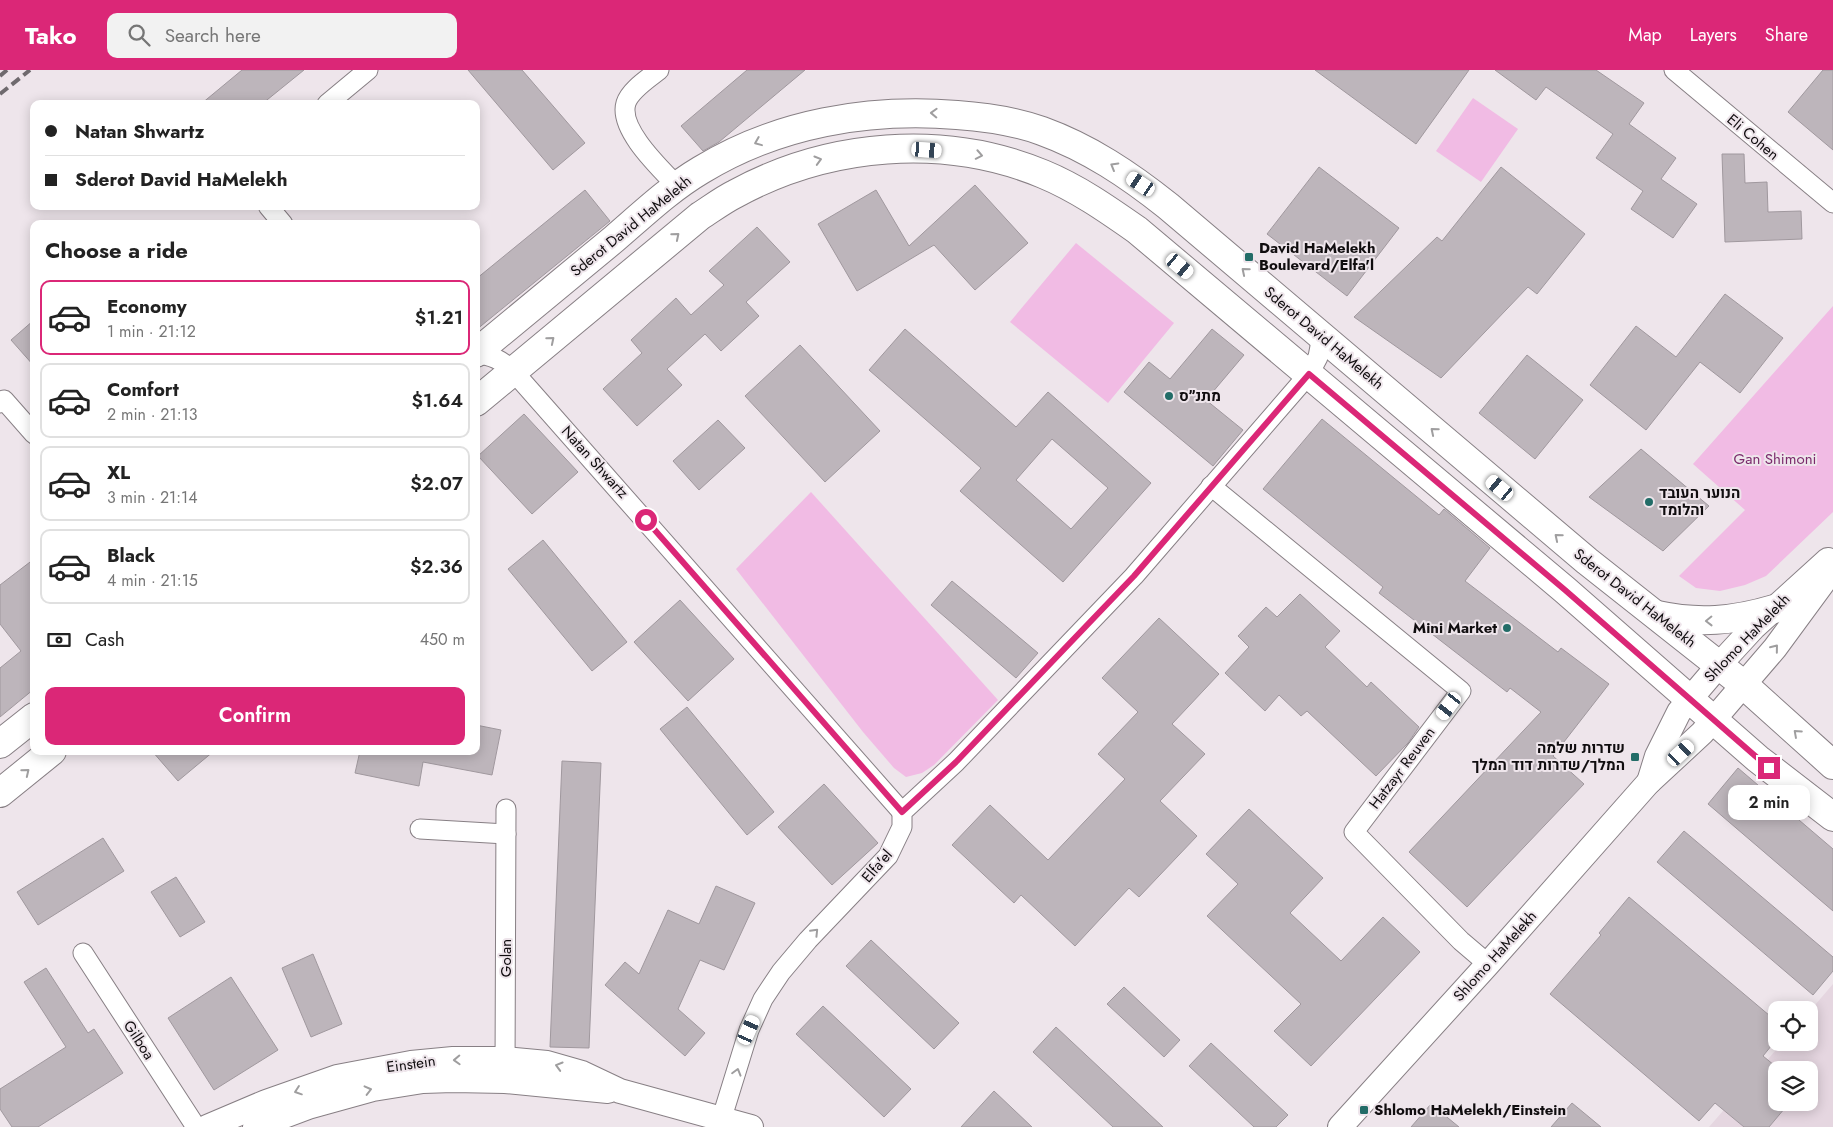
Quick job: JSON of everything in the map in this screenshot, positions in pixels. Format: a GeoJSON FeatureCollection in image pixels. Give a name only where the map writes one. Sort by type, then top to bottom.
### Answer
{"type":"FeatureCollection","features":[{"type":"Feature","properties":{"kind":"main road","name":"Sderot David HaMelekh"},"geometry":{"type":"LineString","coordinates":[[480,350],[676,186],[729,154],[764,139],[805,126],[847,118],[894,113],[937,113],[1010,121],[1081,148],[1141,184],[1579,555],[1744,685],[1833,766]]}},
{"type":"Feature","properties":{"kind":"main road"},"geometry":{"type":"LineString","coordinates":[[480,399],[700,216],[735,194],[780,173],[819,160],[862,151],[911,149],[957,151],[1005,160],[1043,174],[1087,196],[1137,230],[1565,590],[1758,760],[1833,817]]}},
{"type":"Feature","properties":{"kind":"main road"},"geometry":{"type":"LineString","coordinates":[[1655,615],[1689,621],[1714,621],[1753,615],[1774,609]]}},
{"type":"Feature","properties":{"kind":"main road"},"geometry":{"type":"LineString","coordinates":[[0,744],[30,720]]}},
{"type":"Feature","properties":{"kind":"main road"},"geometry":{"type":"LineString","coordinates":[[0,793],[47,755]]}},
{"type":"Feature","properties":{"kind":"street"},"geometry":{"type":"LineString","coordinates":[[332,100],[368,70]]}},
{"type":"Feature","properties":{"kind":"street"},"geometry":{"type":"LineString","coordinates":[[659,70],[637,88],[626,103],[626,122],[632,135],[676,186]]}},
{"type":"Feature","properties":{"kind":"street","name":"Eli Cohen"},"geometry":{"type":"LineString","coordinates":[[1674,70],[1831,197]]}},
{"type":"Feature","properties":{"kind":"street"},"geometry":{"type":"LineString","coordinates":[[271,210],[280,220]]}},
{"type":"Feature","properties":{"kind":"street"},"geometry":{"type":"LineString","coordinates":[[902,812],[956,762],[1134,576],[1309,374],[1318,357],[1322,336]]}},
{"type":"Feature","properties":{"kind":"street","name":"Natan Shwartz"},"geometry":{"type":"LineString","coordinates":[[480,354],[498,359],[513,371],[902,812]]}},
{"type":"Feature","properties":{"kind":"street"},"geometry":{"type":"LineString","coordinates":[[0,403],[4,400],[30,429]]}},
{"type":"Feature","properties":{"kind":"street","name":"Hatzayr Reuven"},"geometry":{"type":"LineString","coordinates":[[1211,486],[1461,690],[1354,832],[1461,941],[1488,964]]}},
{"type":"Feature","properties":{"kind":"street","name":"Shlomo HaMelekh"},"geometry":{"type":"LineString","coordinates":[[1648,783],[1657,756],[1679,712],[1719,665],[1774,609],[1833,556]]}},
{"type":"Feature","properties":{"kind":"street","name":"Shlomo HaMelekh"},"geometry":{"type":"LineString","coordinates":[[1340,1127],[1488,964],[1648,783],[1690,745],[1744,685],[1804,610],[1833,569]]}},
{"type":"Feature","properties":{"kind":"street","name":"Golan"},"geometry":{"type":"LineString","coordinates":[[506,808],[506,1070]]}},
{"type":"Feature","properties":{"kind":"street","name":"Elfa'el"},"geometry":{"type":"LineString","coordinates":[[721,1123],[749,1030],[763,999],[781,972],[808,940],[888,856],[902,827],[902,812]]}},
{"type":"Feature","properties":{"kind":"street"},"geometry":{"type":"LineString","coordinates":[[420,829],[506,834]]}},
{"type":"Feature","properties":{"kind":"street","name":"Gilboa"},"geometry":{"type":"LineString","coordinates":[[83,953],[196,1127]]}},
{"type":"Feature","properties":{"kind":"street","name":"Einstein"},"geometry":{"type":"LineString","coordinates":[[207,1127],[266,1102],[337,1077],[411,1062],[453,1059],[506,1070]]}},
{"type":"Feature","properties":{"kind":"street","name":"Einstein"},"geometry":{"type":"LineString","coordinates":[[255,1127],[308,1107],[373,1089],[423,1081],[453,1080],[547,1063],[582,1073],[620,1091],[721,1123],[750,1127]]}},
{"type":"Feature","properties":{"kind":"shaded area"},"geometry":{"type":"Polygon","coordinates":[[[1833,984],[1833,1127],[1709,1127],[1775,1051],[1818,1051],[1818,1002],[1833,984]]]}},
{"type":"Feature","properties":{"kind":"green space"},"geometry":{"type":"Polygon","coordinates":[[[1473,98],[1518,129],[1481,182],[1436,151],[1473,98]]]}},
{"type":"Feature","properties":{"kind":"green space"},"geometry":{"type":"Polygon","coordinates":[[[1076,243],[1174,323],[1108,403],[1010,322],[1076,243]]]}},
{"type":"Feature","properties":{"kind":"green space","name":"Gan Shimoni"},"geometry":{"type":"Polygon","coordinates":[[[1833,306],[1833,512],[1766,576],[1745,585],[1720,591],[1696,588],[1679,576],[1745,510],[1693,464],[1833,306]]]}},
{"type":"Feature","properties":{"kind":"green space"},"geometry":{"type":"Polygon","coordinates":[[[811,492],[998,700],[934,765],[922,773],[906,777],[894,768],[863,732],[736,569],[811,492]]]}},
{"type":"Feature","properties":{"kind":"building"},"geometry":{"type":"Polygon","coordinates":[[[242,70],[304,70],[267,100],[206,100],[242,70]]]}},
{"type":"Feature","properties":{"kind":"building"},"geometry":{"type":"Polygon","coordinates":[[[468,70],[522,70],[585,143],[553,170],[468,70]]]}},
{"type":"Feature","properties":{"kind":"building"},"geometry":{"type":"Polygon","coordinates":[[[747,70],[805,70],[719,142],[703,151],[681,126],[747,70]]]}},
{"type":"Feature","properties":{"kind":"building"},"geometry":{"type":"Polygon","coordinates":[[[1315,70],[1469,70],[1416,144],[1315,70]]]}},
{"type":"Feature","properties":{"kind":"building"},"geometry":{"type":"Polygon","coordinates":[[[1495,70],[1596,70],[1644,103],[1629,124],[1676,158],[1661,179],[1697,204],[1673,238],[1631,209],[1643,191],[1596,158],[1613,134],[1546,87],[1536,100],[1495,70]]]}},
{"type":"Feature","properties":{"kind":"building"},"geometry":{"type":"Polygon","coordinates":[[[1823,70],[1833,70],[1833,150],[1788,112],[1823,70]]]}},
{"type":"Feature","properties":{"kind":"building"},"geometry":{"type":"Polygon","coordinates":[[[1722,154],[1744,154],[1745,183],[1767,182],[1768,212],[1801,211],[1802,239],[1725,242],[1722,154]]]}},
{"type":"Feature","properties":{"kind":"building"},"geometry":{"type":"Polygon","coordinates":[[[1319,167],[1399,228],[1347,296],[1267,234],[1319,167]]]}},
{"type":"Feature","properties":{"kind":"building"},"geometry":{"type":"Polygon","coordinates":[[[1501,167],[1585,234],[1537,294],[1528,287],[1441,378],[1354,317],[1437,237],[1442,241],[1501,167]]]}},
{"type":"Feature","properties":{"kind":"building"},"geometry":{"type":"Polygon","coordinates":[[[975,185],[1028,243],[975,290],[934,245],[857,291],[818,224],[876,190],[909,246],[975,185]]]}},
{"type":"Feature","properties":{"kind":"building"},"geometry":{"type":"Polygon","coordinates":[[[585,190],[610,221],[480,327],[480,276],[585,190]]]}},
{"type":"Feature","properties":{"kind":"building"},"geometry":{"type":"Polygon","coordinates":[[[757,227],[790,262],[746,302],[759,316],[721,351],[705,334],[667,369],[682,385],[637,426],[603,389],[642,353],[631,340],[676,298],[691,315],[724,285],[709,271],[757,227]]]}},
{"type":"Feature","properties":{"kind":"building"},"geometry":{"type":"Polygon","coordinates":[[[1725,294],[1783,338],[1740,393],[1700,362],[1646,430],[1590,385],[1636,326],[1676,357],[1725,294]]]}},
{"type":"Feature","properties":{"kind":"building"},"geometry":{"type":"Polygon","coordinates":[[[30,323],[30,361],[11,340],[30,323]]]}},
{"type":"Feature","properties":{"kind":"building"},"geometry":{"type":"Polygon","coordinates":[[[905,329],[1016,427],[1048,392],[1151,483],[1063,582],[960,491],[981,468],[869,370],[905,329]],[[1052,439],[1016,480],[1071,529],[1108,488],[1052,439]]]}},
{"type":"Feature","properties":{"kind":"building","name":"מתנ״ס"},"geometry":{"type":"Polygon","coordinates":[[[1212,329],[1244,355],[1206,400],[1243,430],[1213,466],[1124,392],[1149,362],[1170,379],[1212,329]]]}},
{"type":"Feature","properties":{"kind":"building"},"geometry":{"type":"Polygon","coordinates":[[[800,345],[880,431],[825,482],[745,396],[800,345]]]}},
{"type":"Feature","properties":{"kind":"building"},"geometry":{"type":"Polygon","coordinates":[[[1527,355],[1583,400],[1535,459],[1479,413],[1527,355]]]}},
{"type":"Feature","properties":{"kind":"building"},"geometry":{"type":"Polygon","coordinates":[[[524,414],[578,472],[532,514],[480,458],[480,454],[524,414]]]}},
{"type":"Feature","properties":{"kind":"building"},"geometry":{"type":"Polygon","coordinates":[[[1322,419],[1439,515],[1444,509],[1490,548],[1465,581],[1558,652],[1561,648],[1609,684],[1553,756],[1584,784],[1467,907],[1409,852],[1541,712],[1510,688],[1507,692],[1379,593],[1383,587],[1263,489],[1322,419]]]}},
{"type":"Feature","properties":{"kind":"building"},"geometry":{"type":"Polygon","coordinates":[[[718,420],[745,448],[699,490],[673,461],[718,420]]]}},
{"type":"Feature","properties":{"kind":"building","name":"הנוער העובד והלומד"},"geometry":{"type":"Polygon","coordinates":[[[1641,449],[1709,506],[1663,551],[1589,497],[1641,449]]]}},
{"type":"Feature","properties":{"kind":"building"},"geometry":{"type":"Polygon","coordinates":[[[543,540],[627,642],[592,671],[508,569],[543,540]]]}},
{"type":"Feature","properties":{"kind":"building"},"geometry":{"type":"Polygon","coordinates":[[[30,562],[30,692],[0,717],[0,668],[21,651],[0,624],[0,585],[30,562]]]}},
{"type":"Feature","properties":{"kind":"building"},"geometry":{"type":"Polygon","coordinates":[[[952,581],[1038,653],[1016,678],[931,605],[952,581]]]}},
{"type":"Feature","properties":{"kind":"building"},"geometry":{"type":"Polygon","coordinates":[[[1300,594],[1340,631],[1325,647],[1367,687],[1371,682],[1419,727],[1408,743],[1376,776],[1307,711],[1301,716],[1279,695],[1265,711],[1225,673],[1249,647],[1238,636],[1266,607],[1277,617],[1300,594]]]}},
{"type":"Feature","properties":{"kind":"building"},"geometry":{"type":"Polygon","coordinates":[[[680,600],[734,659],[688,701],[634,642],[680,600]]]}},
{"type":"Feature","properties":{"kind":"building"},"geometry":{"type":"Polygon","coordinates":[[[1159,618],[1219,674],[1172,724],[1205,754],[1160,801],[1197,836],[1139,897],[1129,888],[1075,946],[1021,895],[1014,903],[952,845],[990,805],[1048,860],[1125,779],[1098,754],[1138,712],[1102,678],[1159,618]]]}},
{"type":"Feature","properties":{"kind":"building"},"geometry":{"type":"Polygon","coordinates":[[[687,707],[774,812],[747,835],[660,729],[687,707]]]}},
{"type":"Feature","properties":{"kind":"building"},"geometry":{"type":"Polygon","coordinates":[[[480,726],[501,730],[492,775],[423,762],[419,786],[355,773],[359,755],[480,755],[480,726]]]}},
{"type":"Feature","properties":{"kind":"building"},"geometry":{"type":"Polygon","coordinates":[[[155,755],[209,755],[178,781],[155,755]]]}},
{"type":"Feature","properties":{"kind":"building"},"geometry":{"type":"Polygon","coordinates":[[[562,761],[601,763],[589,1048],[550,1047],[562,761]]]}},
{"type":"Feature","properties":{"kind":"building"},"geometry":{"type":"Polygon","coordinates":[[[1738,768],[1833,849],[1833,911],[1708,804],[1738,768]]]}},
{"type":"Feature","properties":{"kind":"building"},"geometry":{"type":"Polygon","coordinates":[[[824,784],[878,843],[832,885],[778,827],[824,784]]]}},
{"type":"Feature","properties":{"kind":"building"},"geometry":{"type":"Polygon","coordinates":[[[1249,809],[1323,878],[1290,913],[1341,961],[1383,917],[1420,952],[1311,1066],[1274,1031],[1301,1004],[1207,916],[1238,884],[1206,854],[1249,809]]]}},
{"type":"Feature","properties":{"kind":"building"},"geometry":{"type":"Polygon","coordinates":[[[1684,831],[1833,957],[1833,971],[1813,995],[1657,862],[1684,831]]]}},
{"type":"Feature","properties":{"kind":"building"},"geometry":{"type":"Polygon","coordinates":[[[103,838],[124,871],[38,925],[17,892],[103,838]]]}},
{"type":"Feature","properties":{"kind":"building"},"geometry":{"type":"Polygon","coordinates":[[[176,877],[205,922],[180,937],[151,892],[176,877]]]}},
{"type":"Feature","properties":{"kind":"building"},"geometry":{"type":"Polygon","coordinates":[[[716,886],[755,903],[724,970],[700,960],[678,1009],[705,1033],[685,1056],[605,985],[625,962],[639,974],[668,910],[699,924],[716,886]]]}},
{"type":"Feature","properties":{"kind":"building"},"geometry":{"type":"Polygon","coordinates":[[[1629,897],[1768,1014],[1768,1050],[1763,1056],[1769,1061],[1768,1111],[1782,1111],[1769,1127],[1744,1127],[1715,1103],[1699,1121],[1550,994],[1601,935],[1599,933],[1629,897]]]}},
{"type":"Feature","properties":{"kind":"building"},"geometry":{"type":"Polygon","coordinates":[[[871,940],[959,1023],[934,1049],[846,966],[871,940]]]}},
{"type":"Feature","properties":{"kind":"building"},"geometry":{"type":"Polygon","coordinates":[[[313,954],[342,1024],[311,1037],[282,968],[313,954]]]}},
{"type":"Feature","properties":{"kind":"building"},"geometry":{"type":"Polygon","coordinates":[[[46,968],[88,1033],[94,1029],[123,1073],[38,1127],[12,1127],[0,1109],[0,1089],[66,1047],[24,982],[46,968]]]}},
{"type":"Feature","properties":{"kind":"building"},"geometry":{"type":"Polygon","coordinates":[[[231,977],[278,1050],[214,1090],[168,1018],[231,977]]]}},
{"type":"Feature","properties":{"kind":"building"},"geometry":{"type":"Polygon","coordinates":[[[1124,987],[1180,1040],[1164,1057],[1107,1004],[1124,987]]]}},
{"type":"Feature","properties":{"kind":"building"},"geometry":{"type":"Polygon","coordinates":[[[823,1006],[911,1089],[884,1117],[796,1034],[823,1006]]]}},
{"type":"Feature","properties":{"kind":"building"},"geometry":{"type":"Polygon","coordinates":[[[1056,1027],[1163,1127],[1113,1127],[1033,1052],[1056,1027]]]}},
{"type":"Feature","properties":{"kind":"building"},"geometry":{"type":"Polygon","coordinates":[[[1211,1043],[1288,1115],[1276,1127],[1254,1127],[1189,1066],[1211,1043]]]}},
{"type":"Feature","properties":{"kind":"building"},"geometry":{"type":"Polygon","coordinates":[[[994,1091],[1032,1127],[961,1127],[994,1091]]]}},
{"type":"Feature","properties":{"kind":"building"},"geometry":{"type":"Polygon","coordinates":[[[1572,1103],[1601,1127],[1551,1127],[1572,1103]]]}},
{"type":"Feature","properties":{"kind":"building"},"geometry":{"type":"Polygon","coordinates":[[[1431,1104],[1459,1127],[1411,1127],[1431,1104]]]}},
{"type":"Feature","properties":{"kind":"railway"},"geometry":{"type":"LineString","coordinates":[[0,76],[7,70]]}},
{"type":"Feature","properties":{"kind":"railway"},"geometry":{"type":"LineString","coordinates":[[0,94],[30,70]]}},
{"type":"Feature","properties":{"kind":"place","name":"David HaMelekh Boulevard/Elfa'l"},"geometry":{"type":"Point","coordinates":[1249,257]}},
{"type":"Feature","properties":{"kind":"place","name":"מתנ״ס"},"geometry":{"type":"Point","coordinates":[1169,396]}},
{"type":"Feature","properties":{"kind":"place","name":"הנוער העובד והלומד"},"geometry":{"type":"Point","coordinates":[1649,502]}},
{"type":"Feature","properties":{"kind":"place","name":"Mini Market"},"geometry":{"type":"Point","coordinates":[1507,628]}},
{"type":"Feature","properties":{"kind":"place","name":"שדרות שלמה המלך/שדרות דוד המלך"},"geometry":{"type":"Point","coordinates":[1635,757]}},
{"type":"Feature","properties":{"kind":"place","name":"Shlomo HaMelekh/Einstein"},"geometry":{"type":"Point","coordinates":[1364,1110]}},
{"type":"Feature","properties":{"kind":"route"},"geometry":{"type":"LineString","coordinates":[[646,520],[902,812],[956,762],[1134,576],[1309,374],[1565,590],[1769,768]]}}]}
